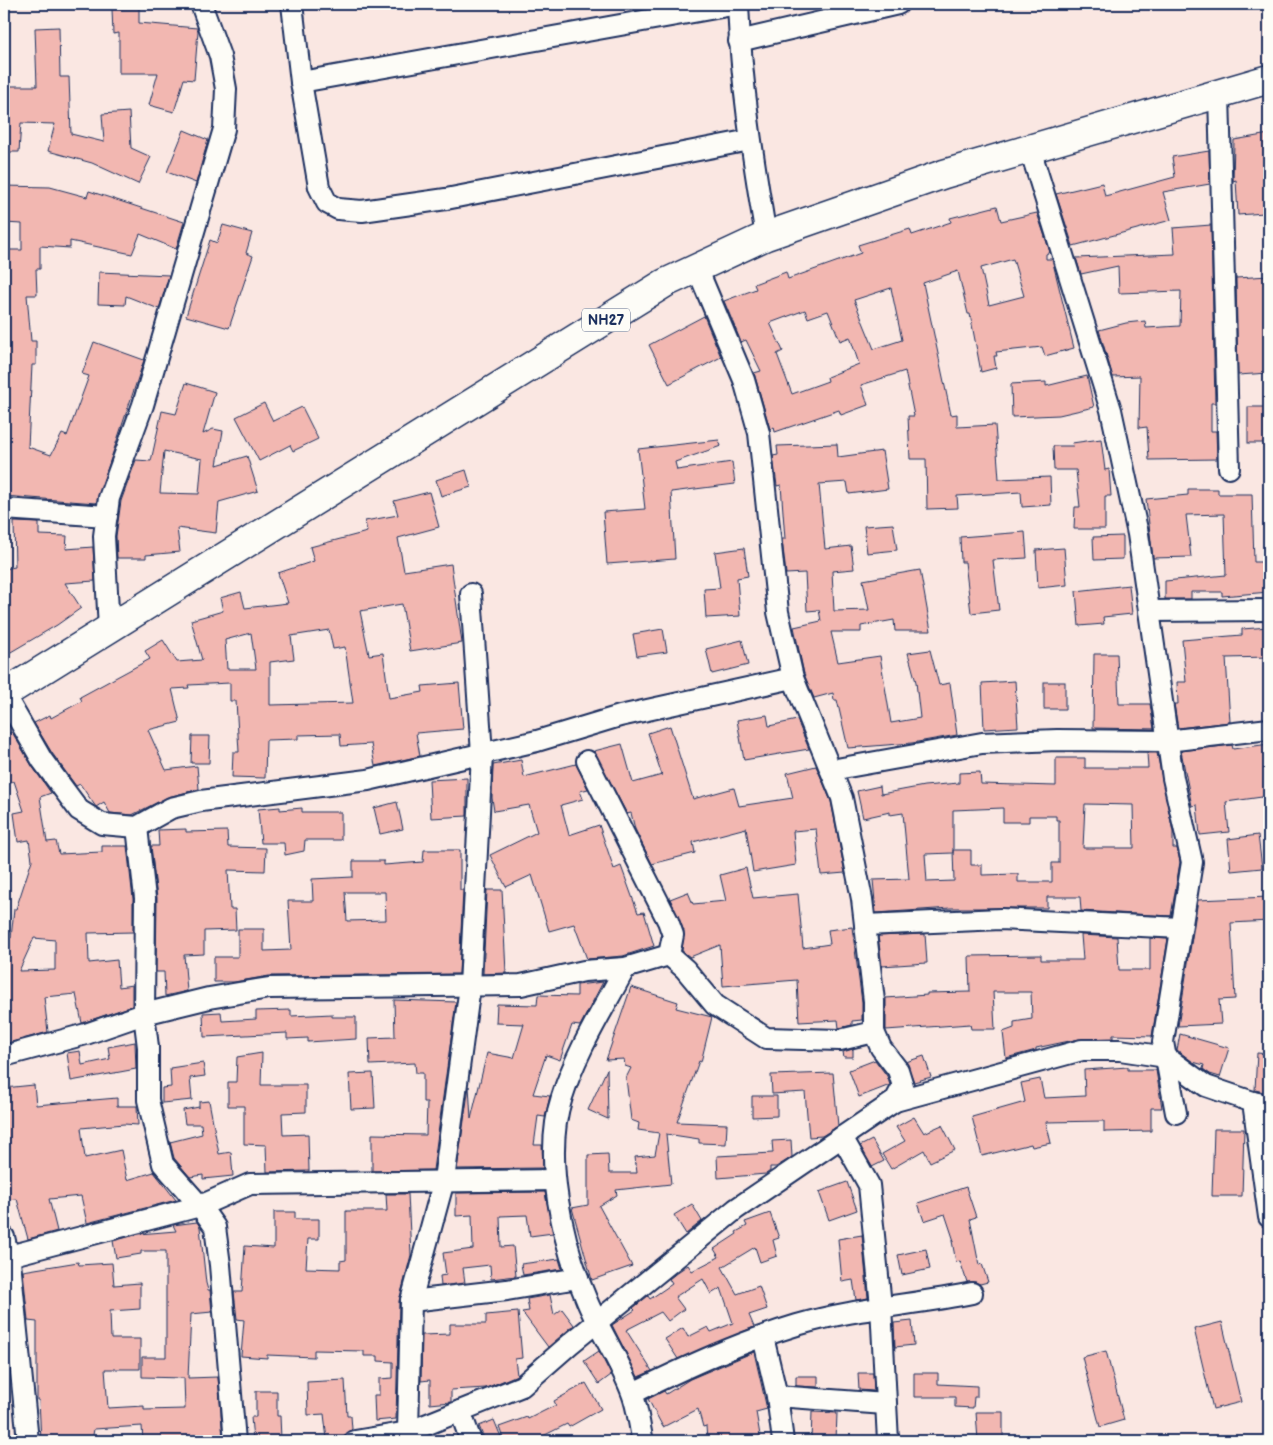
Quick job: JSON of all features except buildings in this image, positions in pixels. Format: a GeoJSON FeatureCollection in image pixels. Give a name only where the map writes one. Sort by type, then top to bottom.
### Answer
{"type":"FeatureCollection","features":[{"type":"Feature","properties":{"kind":"highway","name":"NH27"},"geometry":{"type":"LineString","coordinates":[[4,694],[665,283],[766,236],[944,174],[1269,79]]}},
{"type":"Feature","properties":{"kind":"street"},"geometry":{"type":"LineString","coordinates":[[109,629],[104,536],[109,498],[143,405],[224,129],[226,89],[220,56],[201,4]]}},
{"type":"Feature","properties":{"kind":"street"},"geometry":{"type":"LineString","coordinates":[[292,4],[301,82],[319,187],[328,203],[338,209],[362,211],[446,199],[750,140]]}},
{"type":"Feature","properties":{"kind":"street"},"geometry":{"type":"LineString","coordinates":[[301,82],[738,4],[739,41],[750,140],[766,236]]}},
{"type":"Feature","properties":{"kind":"street"},"geometry":{"type":"LineString","coordinates":[[739,41],[898,4]]}},
{"type":"Feature","properties":{"kind":"street"},"geometry":{"type":"LineString","coordinates":[[1219,94],[1229,468]]}},
{"type":"Feature","properties":{"kind":"street"},"geometry":{"type":"LineString","coordinates":[[1030,149],[1111,410],[1138,534],[1173,778],[1192,862],[1163,1042],[1176,1113]]}},
{"type":"Feature","properties":{"kind":"street"},"geometry":{"type":"LineString","coordinates":[[697,268],[744,380],[759,433],[778,612],[793,678],[842,798],[865,925],[874,1001],[874,1032],[881,1048],[898,1070],[902,1086],[894,1101]]}},
{"type":"Feature","properties":{"kind":"street"},"geometry":{"type":"LineString","coordinates":[[4,509],[107,516]]}},
{"type":"Feature","properties":{"kind":"street"},"geometry":{"type":"LineString","coordinates":[[408,1432],[411,1301],[444,1180],[470,986],[482,754],[471,594]]}},
{"type":"Feature","properties":{"kind":"street"},"geometry":{"type":"LineString","coordinates":[[1149,611],[1269,610]]}},
{"type":"Feature","properties":{"kind":"street"},"geometry":{"type":"LineString","coordinates":[[4,694],[42,760],[79,810],[102,824],[138,827],[171,808],[201,801],[368,780],[537,741],[620,716],[793,678]]}},
{"type":"Feature","properties":{"kind":"street"},"geometry":{"type":"LineString","coordinates":[[831,770],[982,743],[1057,740],[1168,741],[1269,729]]}},
{"type":"Feature","properties":{"kind":"street"},"geometry":{"type":"LineString","coordinates":[[587,761],[668,921],[673,934],[669,955]]}},
{"type":"Feature","properties":{"kind":"street"},"geometry":{"type":"LineString","coordinates":[[138,827],[145,898],[144,1014],[148,1047],[148,1100],[163,1164],[200,1206],[215,1227],[235,1441]]}},
{"type":"Feature","properties":{"kind":"street"},"geometry":{"type":"LineString","coordinates":[[865,925],[1000,919],[1181,928]]}},
{"type":"Feature","properties":{"kind":"street"},"geometry":{"type":"LineString","coordinates":[[4,1056],[86,1034],[144,1014],[209,998],[269,988],[521,986],[584,972],[625,968],[669,955]]}},
{"type":"Feature","properties":{"kind":"street"},"geometry":{"type":"LineString","coordinates":[[669,955],[685,969],[715,1005],[766,1038],[840,1040],[874,1032]]}},
{"type":"Feature","properties":{"kind":"street"},"geometry":{"type":"LineString","coordinates":[[625,968],[577,1061],[561,1098],[556,1136],[554,1180],[569,1252],[596,1323],[632,1393],[643,1441]]}},
{"type":"Feature","properties":{"kind":"street"},"geometry":{"type":"LineString","coordinates":[[355,1441],[408,1432],[522,1386],[736,1209],[894,1101],[1082,1050],[1120,1050],[1166,1057],[1206,1086],[1261,1104],[1269,1217]]}},
{"type":"Feature","properties":{"kind":"street"},"geometry":{"type":"LineString","coordinates":[[842,1137],[869,1185],[881,1306],[888,1441]]}},
{"type":"Feature","properties":{"kind":"street"},"geometry":{"type":"LineString","coordinates":[[28,1441],[10,1319],[6,1246],[200,1206],[250,1184],[554,1180]]}},
{"type":"Feature","properties":{"kind":"street"},"geometry":{"type":"LineString","coordinates":[[411,1301],[507,1290],[578,1278]]}},
{"type":"Feature","properties":{"kind":"street"},"geometry":{"type":"LineString","coordinates":[[632,1393],[733,1346],[798,1325],[881,1306],[933,1301],[972,1293]]}},
{"type":"Feature","properties":{"kind":"street"},"geometry":{"type":"LineString","coordinates":[[763,1337],[776,1396],[783,1441]]}},
{"type":"Feature","properties":{"kind":"street"},"geometry":{"type":"LineString","coordinates":[[776,1396],[885,1404]]}},
{"type":"Feature","properties":{"kind":"street"},"geometry":{"type":"LineString","coordinates":[[460,1411],[471,1441]]}}]}
